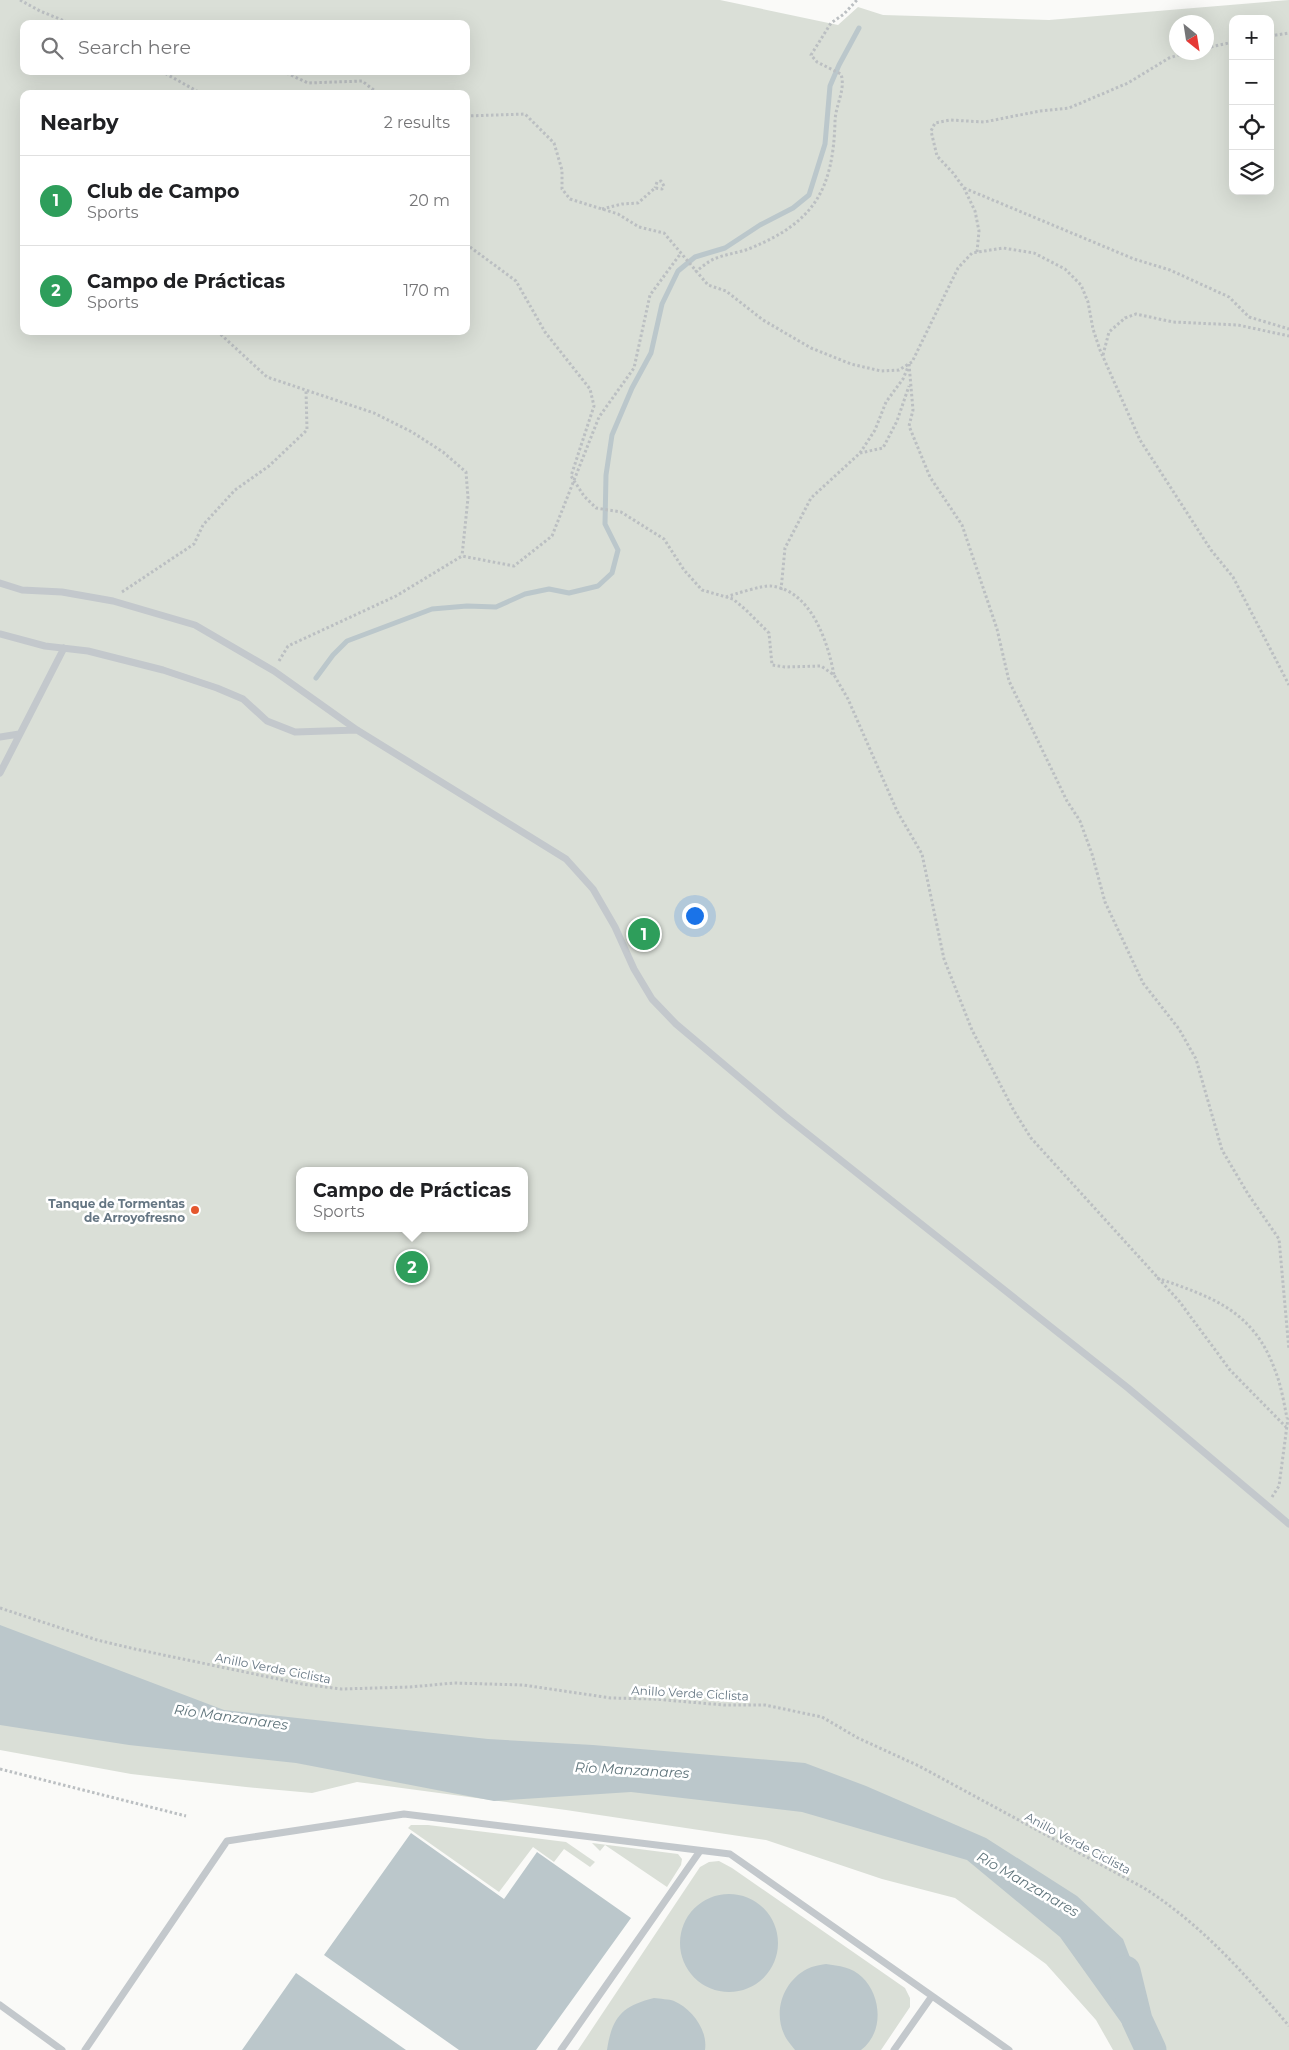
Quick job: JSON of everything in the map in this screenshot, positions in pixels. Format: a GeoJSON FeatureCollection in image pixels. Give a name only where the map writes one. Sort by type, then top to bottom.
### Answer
{"type":"FeatureCollection","features":[{"type":"Feature","properties":{"kind":"lane"},"geometry":{"type":"LineString","coordinates":[[0,583],[22,590],[62,592],[108,600],[195,625],[274,671],[357,730],[566,859],[593,889],[615,928],[634,969],[652,999],[676,1024],[792,1123],[1128,1388],[1289,1524]]}},
{"type":"Feature","properties":{"kind":"lane"},"geometry":{"type":"LineString","coordinates":[[0,634],[45,646],[88,650],[163,670],[217,688],[243,700],[267,721],[295,732],[357,730]]}},
{"type":"Feature","properties":{"kind":"lane"},"geometry":{"type":"LineString","coordinates":[[0,773],[64,648]]}},
{"type":"Feature","properties":{"kind":"lane"},"geometry":{"type":"LineString","coordinates":[[0,737],[19,734]]}},
{"type":"Feature","properties":{"kind":"lane"},"geometry":{"type":"LineString","coordinates":[[85,2050],[227,1841],[404,1814],[730,1854],[1009,2050]]}},
{"type":"Feature","properties":{"kind":"lane"},"geometry":{"type":"LineString","coordinates":[[561,2050],[700,1851]]}},
{"type":"Feature","properties":{"kind":"lane"},"geometry":{"type":"LineString","coordinates":[[894,2050],[932,1996]]}},
{"type":"Feature","properties":{"kind":"lane"},"geometry":{"type":"LineString","coordinates":[[0,2005],[62,2050]]}},
{"type":"Feature","properties":{"kind":"path"},"geometry":{"type":"LineString","coordinates":[[20,0],[62,20]]}},
{"type":"Feature","properties":{"kind":"path"},"geometry":{"type":"LineString","coordinates":[[695,272],[714,259],[749,249],[775,237],[814,206],[826,185],[834,151],[835,111],[844,83],[841,74],[818,62],[811,55],[832,23],[844,14],[857,0]]}},
{"type":"Feature","properties":{"kind":"path"},"geometry":{"type":"LineString","coordinates":[[1274,35],[1289,33]]}},
{"type":"Feature","properties":{"kind":"path"},"geometry":{"type":"LineString","coordinates":[[1214,46],[1229,43]]}},
{"type":"Feature","properties":{"kind":"path"},"geometry":{"type":"LineString","coordinates":[[977,252],[979,231],[975,211],[964,188],[937,156],[931,131],[935,123],[950,120],[984,122],[1040,111],[1069,108],[1128,83],[1169,58]]}},
{"type":"Feature","properties":{"kind":"path"},"geometry":{"type":"LineString","coordinates":[[168,75],[195,90]]}},
{"type":"Feature","properties":{"kind":"path"},"geometry":{"type":"LineString","coordinates":[[291,75],[308,83],[362,81],[374,90]]}},
{"type":"Feature","properties":{"kind":"path"},"geometry":{"type":"LineString","coordinates":[[470,116],[525,114],[554,143],[562,170],[562,189],[570,199],[618,214],[639,227],[664,233],[695,272],[708,285],[726,291],[763,320],[811,348],[851,364],[881,371],[899,370],[912,362],[958,268],[972,252],[1004,248],[1034,254],[1065,269],[1080,286],[1088,302],[1093,329],[1102,356],[1140,440],[1211,550],[1233,577],[1289,684]]}},
{"type":"Feature","properties":{"kind":"path"},"geometry":{"type":"LineString","coordinates":[[601,209],[622,204],[638,203],[656,188]]}},
{"type":"Feature","properties":{"kind":"path"},"geometry":{"type":"LineString","coordinates":[[964,188],[1134,259],[1170,270],[1229,296],[1249,317],[1289,329]]}},
{"type":"Feature","properties":{"kind":"path"},"geometry":{"type":"LineString","coordinates":[[470,247],[516,281],[545,332],[590,389],[594,406],[571,476],[584,496],[596,508],[621,512],[664,539],[684,570],[702,590],[733,599],[746,610],[769,633],[772,665],[785,667],[821,666],[834,675]]}},
{"type":"Feature","properties":{"kind":"path"},"geometry":{"type":"LineString","coordinates":[[274,671],[288,646],[396,596],[462,556],[514,566],[552,536],[599,417],[634,368],[650,295],[680,253]]}},
{"type":"Feature","properties":{"kind":"path"},"geometry":{"type":"LineString","coordinates":[[1102,356],[1108,332],[1125,318],[1136,314],[1173,322],[1238,326],[1289,336]]}},
{"type":"Feature","properties":{"kind":"path"},"geometry":{"type":"LineString","coordinates":[[221,335],[267,377],[374,413],[412,432],[443,452],[466,472],[468,498],[462,556]]}},
{"type":"Feature","properties":{"kind":"path"},"geometry":{"type":"LineString","coordinates":[[909,364],[912,410],[909,426],[930,477],[962,525],[997,629],[1009,681],[1066,801],[1080,821],[1092,854],[1105,902],[1143,983],[1179,1029],[1196,1060],[1222,1150],[1248,1194],[1279,1239],[1289,1350]]}},
{"type":"Feature","properties":{"kind":"path"},"geometry":{"type":"LineString","coordinates":[[781,590],[785,548],[811,498],[860,453],[875,430],[886,402],[903,379],[909,364]]}},
{"type":"Feature","properties":{"kind":"path"},"geometry":{"type":"LineString","coordinates":[[860,453],[883,448],[897,421],[910,383]]}},
{"type":"Feature","properties":{"kind":"path"},"geometry":{"type":"LineString","coordinates":[[108,600],[194,544],[203,526],[235,490],[269,466],[307,430],[306,390]]}},
{"type":"Feature","properties":{"kind":"path"},"geometry":{"type":"LineString","coordinates":[[726,597],[770,586],[793,594],[813,614],[830,649],[834,675],[848,699],[897,811],[922,854],[944,959],[981,1050],[1014,1111],[1032,1138],[1156,1277],[1180,1301],[1230,1370],[1286,1427]]}},
{"type":"Feature","properties":{"kind":"path"},"geometry":{"type":"LineString","coordinates":[[1156,1277],[1210,1296],[1238,1314],[1260,1340],[1275,1370],[1288,1417],[1279,1486],[1267,1506]]}},
{"type":"Feature","properties":{"kind":"path"},"geometry":{"type":"LineString","coordinates":[[1285,1432],[1289,1438]]}},
{"type":"Feature","properties":{"kind":"path","name":"Anillo Verde Ciclista"},"geometry":{"type":"LineString","coordinates":[[0,1608],[97,1640],[302,1684],[341,1689],[454,1684],[523,1685],[611,1698],[654,1699],[724,1705],[765,1705],[822,1717],[858,1738],[919,1766],[1144,1888],[1171,1905],[1194,1924],[1223,1953],[1289,2026]]}},
{"type":"Feature","properties":{"kind":"path"},"geometry":{"type":"LineString","coordinates":[[0,1769],[186,1816]]}},
{"type":"Feature","properties":{"kind":"shaded area"},"geometry":{"type":"Polygon","coordinates":[[[0,0],[720,0],[838,25],[858,7],[883,15],[1049,20],[1289,0],[1289,2050],[1113,2050],[1096,2020],[1046,1964],[955,1898],[882,1879],[766,1840],[566,1810],[357,1782],[312,1793],[131,1774],[0,1750],[0,0]]]}},
{"type":"Feature","properties":{"kind":"shaded area"},"geometry":{"type":"Polygon","coordinates":[[[411,1825],[428,1825],[566,1842],[595,1862],[590,1867],[564,1849],[554,1862],[533,1847],[499,1892],[408,1828],[411,1825]]]}},
{"type":"Feature","properties":{"kind":"shaded area"},"geometry":{"type":"Polygon","coordinates":[[[592,1843],[678,1854],[682,1859],[681,1865],[667,1887],[605,1845],[600,1851],[592,1843]]]}},
{"type":"Feature","properties":{"kind":"shaded area"},"geometry":{"type":"Polygon","coordinates":[[[719,1861],[732,1868],[905,1988],[910,1998],[910,2007],[881,2050],[578,2050],[700,1867],[709,1862],[719,1861]]]}},
{"type":"Feature","properties":{"kind":"water"},"geometry":{"type":"Polygon","coordinates":[[[0,1625],[224,1710],[488,1739],[593,1745],[805,1763],[866,1786],[986,1838],[1077,1896],[1123,1939],[1147,2002],[1123,2025],[1060,1937],[967,1860],[802,1812],[631,1792],[494,1801],[296,1763],[129,1745],[0,1725],[0,1625]]]}},
{"type":"Feature","properties":{"kind":"water"},"geometry":{"type":"Polygon","coordinates":[[[411,1833],[504,1899],[537,1852],[631,1918],[536,2050],[459,2050],[324,1955],[411,1833]]]}},
{"type":"Feature","properties":{"kind":"water"},"geometry":{"type":"Polygon","coordinates":[[[729,1894],[748,1898],[764,1908],[774,1924],[778,1943],[774,1962],[764,1978],[748,1988],[729,1992],[710,1988],[694,1978],[684,1962],[680,1943],[684,1924],[694,1908],[710,1898],[729,1894]]]}},
{"type":"Feature","properties":{"kind":"water"},"geometry":{"type":"Polygon","coordinates":[[[826,1964],[845,1967],[854,1971],[869,1985],[874,1994],[878,2014],[877,2024],[874,2034],[861,2050],[795,2050],[784,2034],[781,2025],[780,2006],[787,1989],[799,1974],[814,1966],[826,1964]]]}},
{"type":"Feature","properties":{"kind":"water"},"geometry":{"type":"Polygon","coordinates":[[[296,1973],[406,2050],[242,2050],[296,1973]]]}},
{"type":"Feature","properties":{"kind":"water"},"geometry":{"type":"Polygon","coordinates":[[[654,1998],[674,2001],[693,2015],[704,2035],[705,2050],[607,2050],[612,2029],[620,2015],[634,2005],[654,1998]]]}},
{"type":"Feature","properties":{"kind":"waterway"},"geometry":{"type":"LineString","coordinates":[[316,678],[333,655],[347,641],[432,609],[467,606],[496,607],[525,594],[549,589],[569,593],[598,586],[612,573],[618,550],[605,524],[606,475],[612,435],[632,388],[651,353],[662,304],[678,271],[695,257],[725,248],[760,225],[793,208],[809,195],[825,144],[830,86],[859,28]]}},
{"type":"Feature","properties":{"kind":"waterway","name":"Río Manzanares"},"geometry":{"type":"LineString","coordinates":[[1125,1971],[1137,2020],[1151,2050]]}},
{"type":"Feature","properties":{"kind":"place","name":"Club de Campo"},"geometry":{"type":"Point","coordinates":[644,934]}},
{"type":"Feature","properties":{"kind":"place","name":"Tanque de Tormentas de Arroyofresno"},"geometry":{"type":"Point","coordinates":[195,1210]}},
{"type":"Feature","properties":{"kind":"place","name":"Campo de Prácticas"},"geometry":{"type":"Point","coordinates":[412,1267]}}]}
